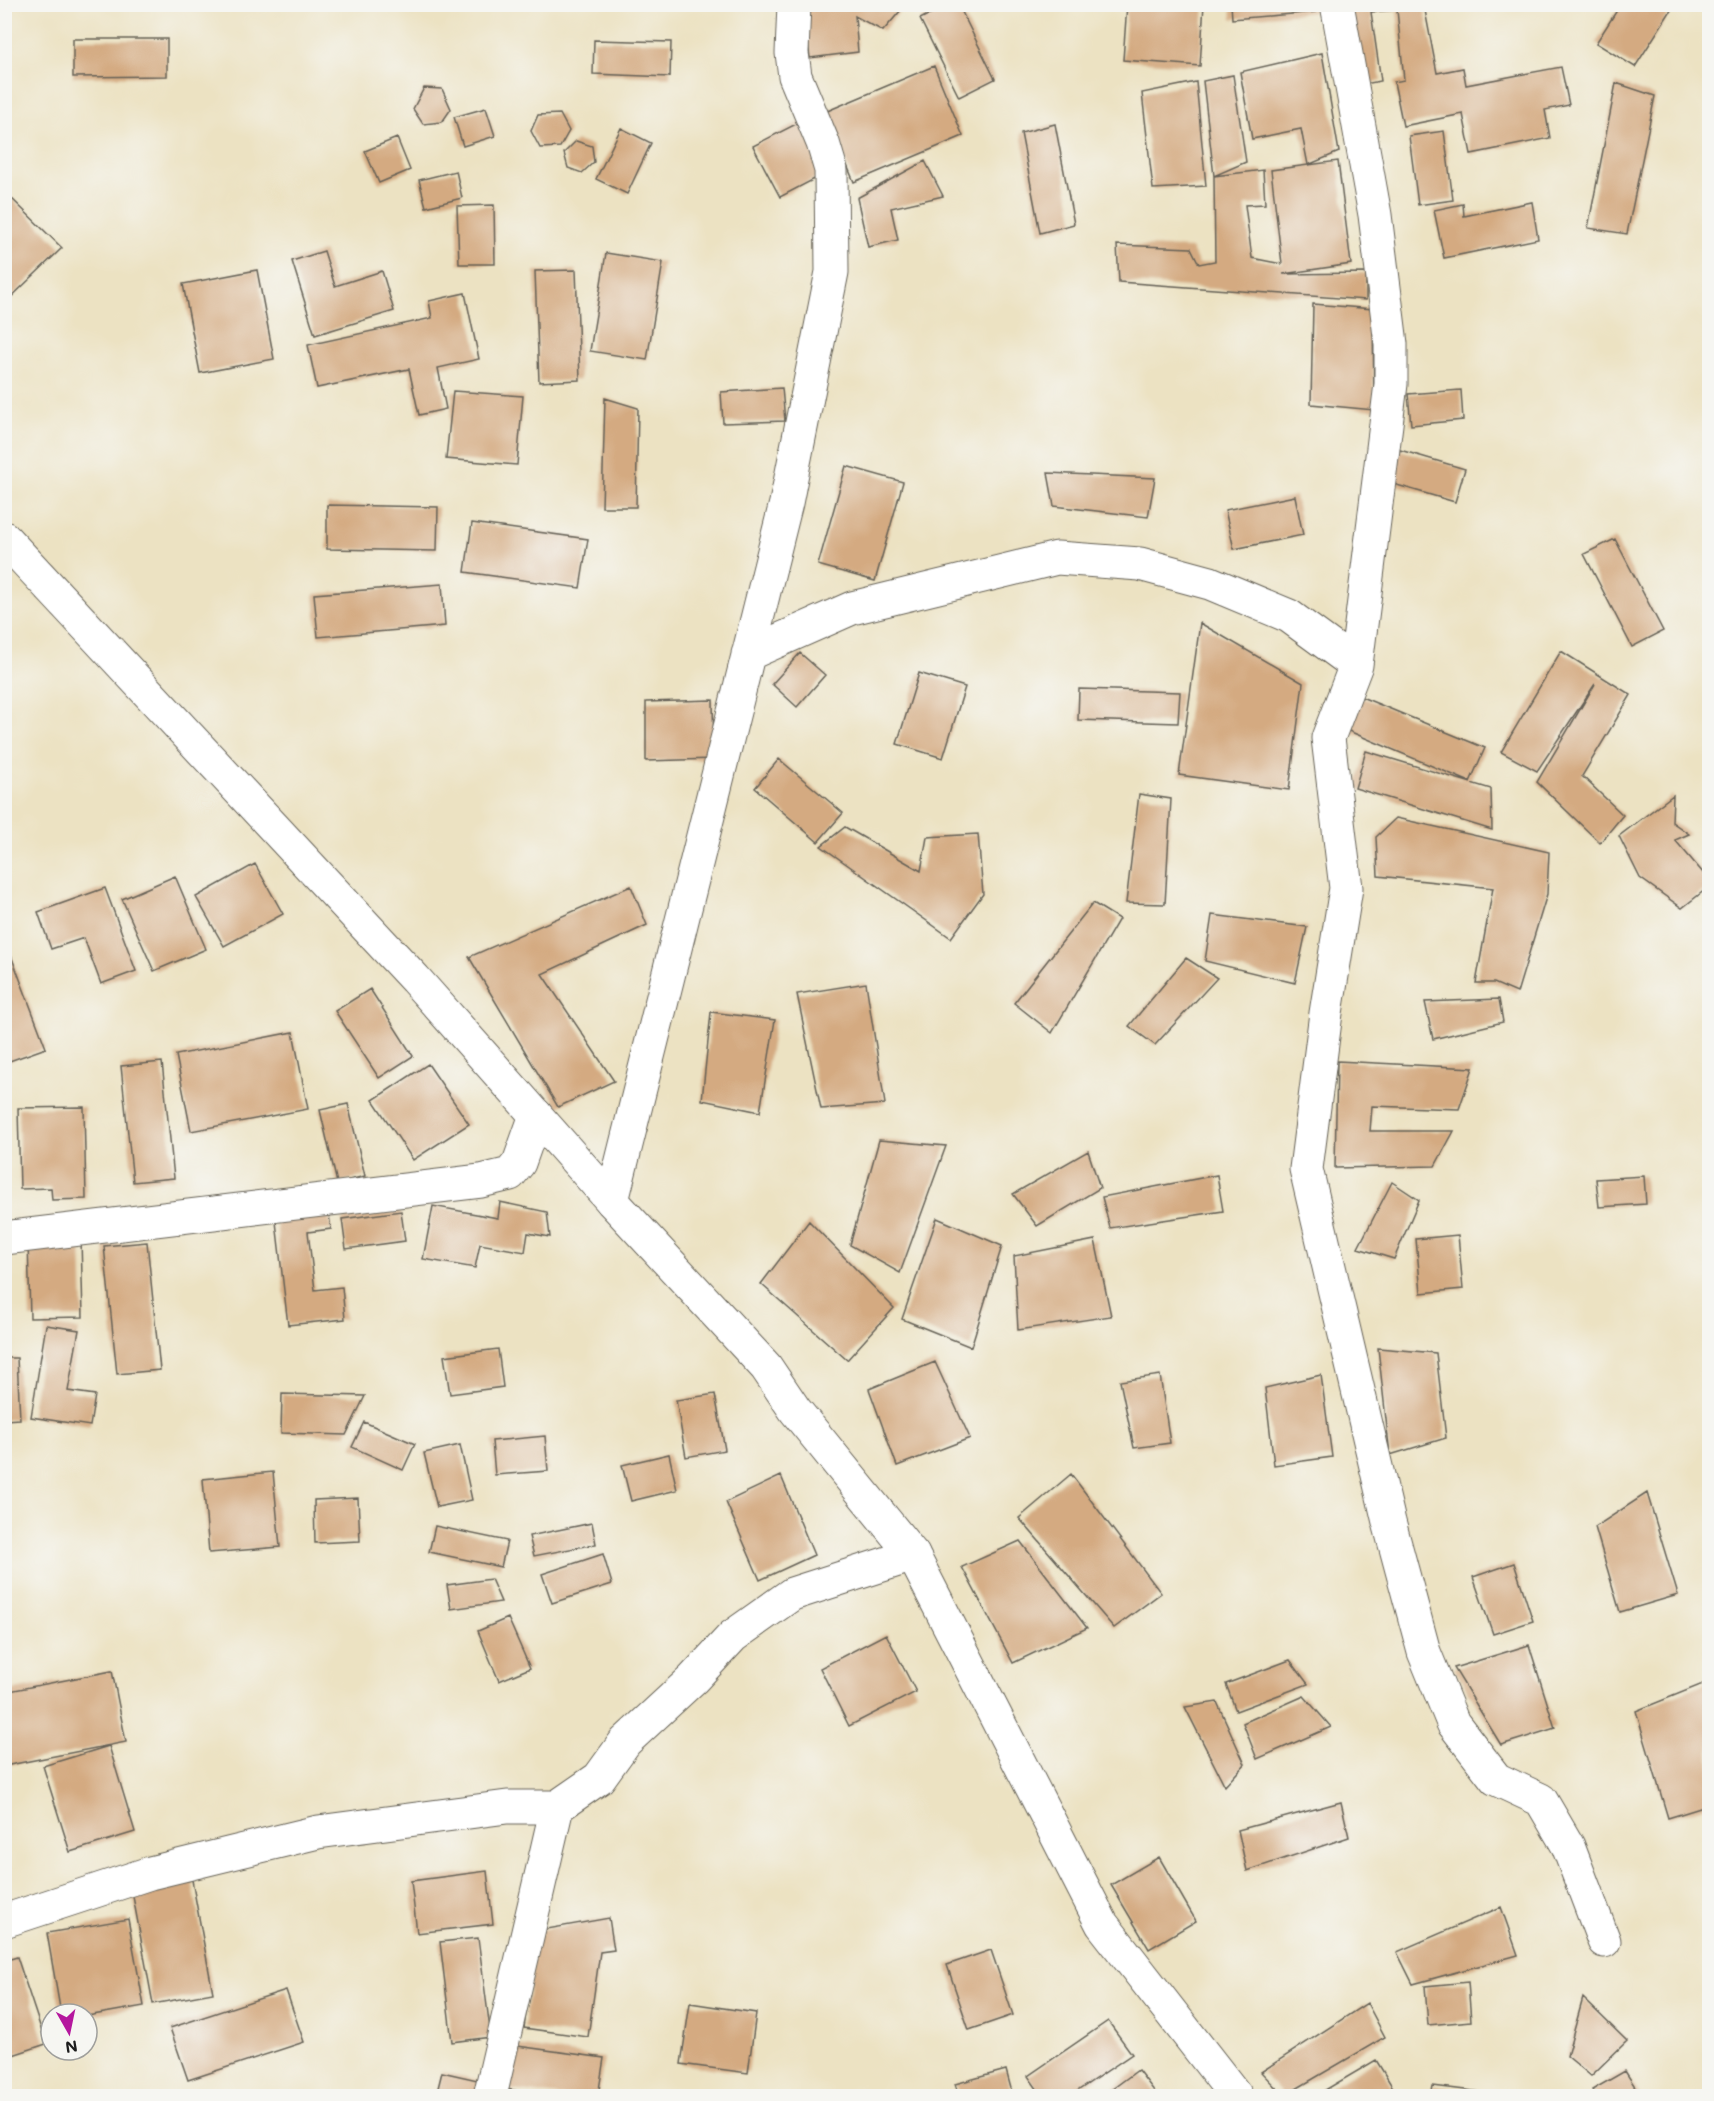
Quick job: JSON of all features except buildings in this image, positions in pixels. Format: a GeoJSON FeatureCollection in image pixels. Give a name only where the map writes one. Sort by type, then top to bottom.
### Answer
{"type":"FeatureCollection","features":[{"type":"Feature","properties":{"kind":"street"},"geometry":{"type":"LineString","coordinates":[[612,1201],[786,503],[832,272],[831,170],[823,143],[795,76],[792,53],[794,4]]}},
{"type":"Feature","properties":{"kind":"street"},"geometry":{"type":"LineString","coordinates":[[1337,4],[1375,215],[1392,344],[1391,384],[1356,665],[1328,738],[1346,888],[1326,1013],[1306,1169],[1389,1522],[1424,1652],[1453,1723],[1496,1779],[1541,1800],[1568,1846],[1604,1941]]}},
{"type":"Feature","properties":{"kind":"street"},"geometry":{"type":"LineString","coordinates":[[4,538],[415,979],[612,1201],[766,1367],[795,1410],[914,1556],[1102,1924],[1236,2097]]}},
{"type":"Feature","properties":{"kind":"street"},"geometry":{"type":"LineString","coordinates":[[748,654],[852,608],[1057,558],[1140,564],[1210,583],[1289,616],[1356,665]]}},
{"type":"Feature","properties":{"kind":"street"},"geometry":{"type":"LineString","coordinates":[[4,1238],[481,1181],[510,1174],[519,1163],[536,1115]]}},
{"type":"Feature","properties":{"kind":"street"},"geometry":{"type":"LineString","coordinates":[[4,1921],[150,1873],[318,1832],[507,1808],[557,1807],[599,1778],[625,1742],[693,1679],[733,1636],[792,1594],[914,1556]]}},
{"type":"Feature","properties":{"kind":"street"},"geometry":{"type":"LineString","coordinates":[[490,2097],[557,1807]]}}]}
